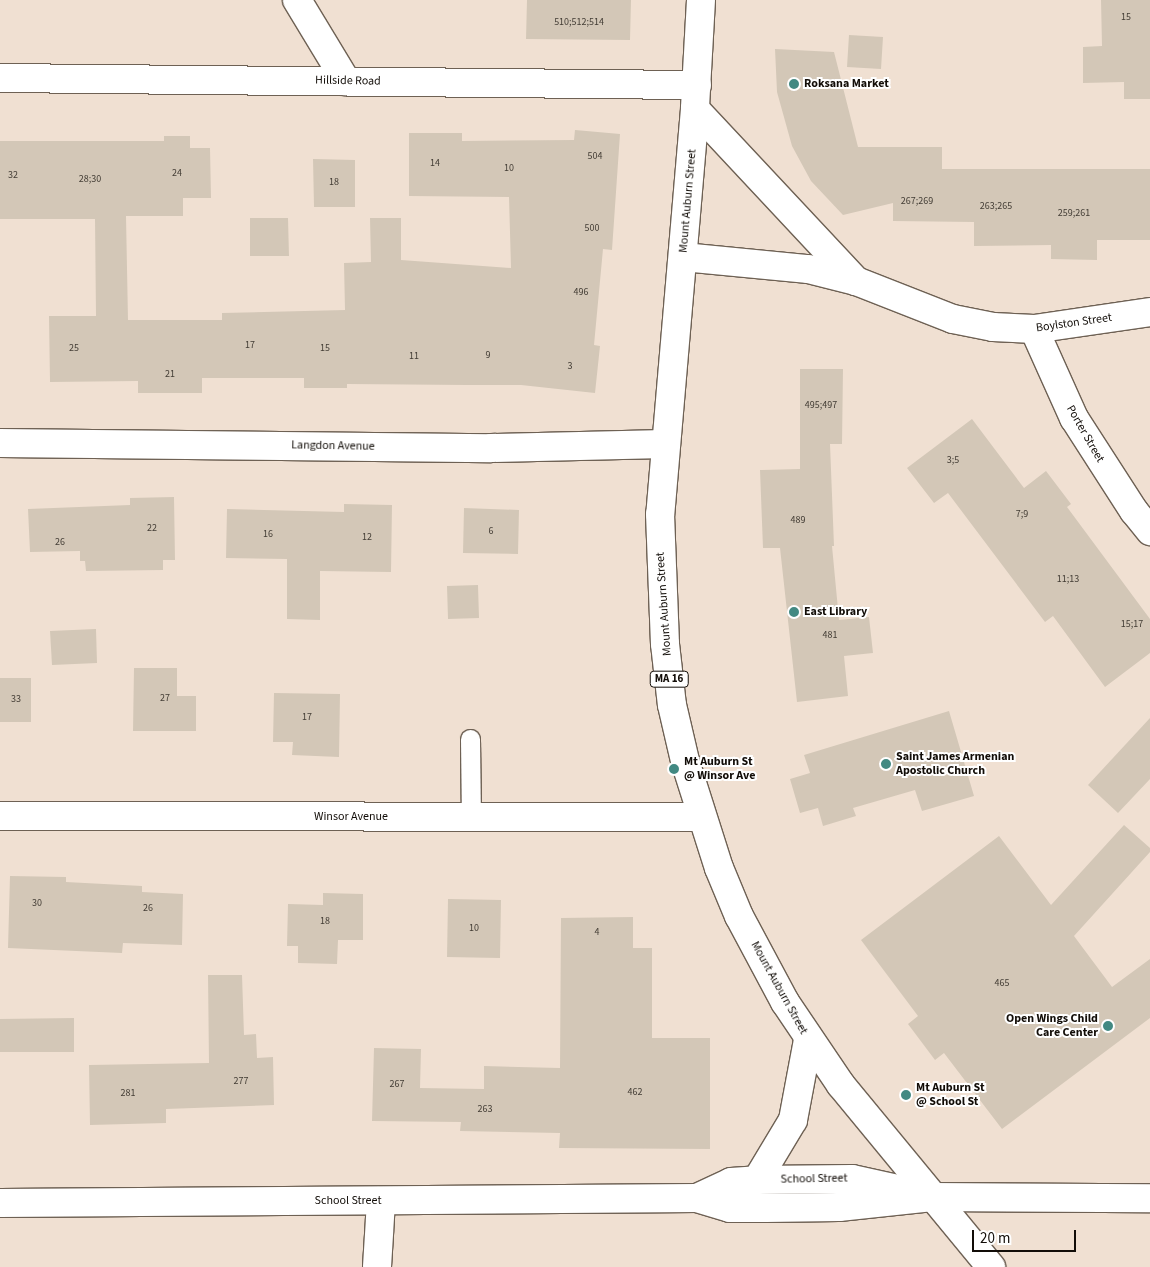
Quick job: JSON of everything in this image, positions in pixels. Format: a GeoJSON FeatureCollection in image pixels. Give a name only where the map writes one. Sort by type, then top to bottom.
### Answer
{"type":"FeatureCollection","features":[{"type":"Feature","properties":{"kind":"street"},"geometry":{"type":"LineString","coordinates":[[297,0],[346,81]]}},
{"type":"Feature","properties":{"kind":"street","name":"Mount Auburn Street"},"geometry":{"type":"LineString","coordinates":[[701,0],[696,97],[665,444],[660,524],[665,644],[672,705],[701,817],[739,916],[808,1040],[932,1197],[991,1267]]}},
{"type":"Feature","properties":{"kind":"street","name":"Hillside Road"},"geometry":{"type":"LineString","coordinates":[[0,78],[346,81],[696,97]]}},
{"type":"Feature","properties":{"kind":"street","name":"Boylston Street"},"geometry":{"type":"LineString","coordinates":[[696,97],[856,281]]}},
{"type":"Feature","properties":{"kind":"street","name":"Boylston Street"},"geometry":{"type":"LineString","coordinates":[[683,256],[766,262],[856,281],[953,319],[993,327],[1034,329],[1150,312]]}},
{"type":"Feature","properties":{"kind":"street","name":"Porter Street"},"geometry":{"type":"LineString","coordinates":[[1034,329],[1074,418],[1124,497],[1150,531]]}},
{"type":"Feature","properties":{"kind":"street","name":"Langdon Avenue"},"geometry":{"type":"LineString","coordinates":[[0,443],[481,448],[665,444]]}},
{"type":"Feature","properties":{"kind":"street","name":"Winsor Avenue"},"geometry":{"type":"LineString","coordinates":[[0,816],[701,817]]}},
{"type":"Feature","properties":{"kind":"street"},"geometry":{"type":"LineString","coordinates":[[757,1180],[793,1120],[808,1040]]}},
{"type":"Feature","properties":{"kind":"street","name":"School Street"},"geometry":{"type":"LineString","coordinates":[[697,1198],[731,1182],[858,1179],[932,1197]]}},
{"type":"Feature","properties":{"kind":"street","name":"School Street"},"geometry":{"type":"LineString","coordinates":[[0,1203],[697,1198],[730,1208],[839,1208],[932,1197],[1150,1198]]}},
{"type":"Feature","properties":{"kind":"street"},"geometry":{"type":"LineString","coordinates":[[377,1267],[381,1201]]}},
{"type":"Feature","properties":{"kind":"lane"},"geometry":{"type":"LineString","coordinates":[[470,739],[471,817]]}},
{"type":"Feature","properties":{"kind":"building"},"geometry":{"type":"Polygon","coordinates":[[[527,0],[631,0],[630,40],[526,39],[527,0]]]}},
{"type":"Feature","properties":{"kind":"building"},"geometry":{"type":"Polygon","coordinates":[[[1101,0],[1150,0],[1150,99],[1124,99],[1124,82],[1083,83],[1083,47],[1102,46],[1101,0]]]}},
{"type":"Feature","properties":{"kind":"building"},"geometry":{"type":"Polygon","coordinates":[[[849,35],[883,37],[881,69],[847,67],[849,35]]]}},
{"type":"Feature","properties":{"kind":"building"},"geometry":{"type":"Polygon","coordinates":[[[775,49],[834,52],[858,147],[942,147],[942,169],[1150,169],[1150,240],[1097,240],[1097,260],[1051,259],[1051,245],[974,246],[974,222],[893,221],[893,203],[843,215],[811,181],[792,146],[777,92],[775,49]]]}},
{"type":"Feature","properties":{"kind":"building"},"geometry":{"type":"Polygon","coordinates":[[[575,130],[620,134],[612,250],[603,249],[594,345],[600,346],[595,393],[521,385],[347,384],[347,388],[304,388],[304,378],[202,378],[202,393],[138,393],[138,381],[50,382],[49,316],[96,316],[95,219],[0,219],[0,141],[164,141],[164,136],[190,136],[190,148],[210,148],[211,198],[183,198],[183,216],[126,216],[128,320],[222,320],[222,313],[345,310],[344,263],[371,262],[370,218],[401,218],[401,260],[511,268],[509,197],[409,196],[409,133],[462,133],[462,141],[574,140],[575,130]]]}},
{"type":"Feature","properties":{"kind":"building"},"geometry":{"type":"Polygon","coordinates":[[[313,159],[355,160],[355,207],[314,207],[313,159]]]}},
{"type":"Feature","properties":{"kind":"building"},"geometry":{"type":"Polygon","coordinates":[[[250,218],[288,218],[289,256],[250,256],[250,218]]]}},
{"type":"Feature","properties":{"kind":"building"},"geometry":{"type":"Polygon","coordinates":[[[800,369],[843,369],[842,444],[830,444],[834,546],[832,546],[839,620],[869,617],[873,653],[844,656],[848,696],[797,702],[780,548],[763,548],[760,470],[800,469],[800,369]]]}},
{"type":"Feature","properties":{"kind":"building"},"geometry":{"type":"Polygon","coordinates":[[[972,419],[1024,488],[1046,471],[1071,504],[1067,507],[1150,619],[1150,653],[1105,687],[1053,616],[1045,622],[948,493],[934,503],[907,468],[972,419]]]}},
{"type":"Feature","properties":{"kind":"building"},"geometry":{"type":"Polygon","coordinates":[[[174,497],[175,560],[163,560],[163,570],[86,571],[85,561],[80,561],[80,551],[30,552],[28,509],[130,505],[130,498],[174,497]]]}},
{"type":"Feature","properties":{"kind":"building"},"geometry":{"type":"Polygon","coordinates":[[[344,504],[392,505],[391,572],[320,571],[320,620],[287,619],[287,559],[226,558],[227,509],[344,512],[344,504]]]}},
{"type":"Feature","properties":{"kind":"building"},"geometry":{"type":"Polygon","coordinates":[[[464,508],[519,510],[518,554],[463,553],[464,508]]]}},
{"type":"Feature","properties":{"kind":"building"},"geometry":{"type":"Polygon","coordinates":[[[478,585],[479,618],[448,619],[447,586],[478,585]]]}},
{"type":"Feature","properties":{"kind":"building"},"geometry":{"type":"Polygon","coordinates":[[[96,629],[97,663],[52,665],[50,631],[96,629]]]}},
{"type":"Feature","properties":{"kind":"building"},"geometry":{"type":"Polygon","coordinates":[[[134,668],[177,668],[177,696],[196,696],[196,731],[133,731],[134,668]]]}},
{"type":"Feature","properties":{"kind":"building"},"geometry":{"type":"Polygon","coordinates":[[[0,678],[31,678],[31,722],[0,722],[0,678]]]}},
{"type":"Feature","properties":{"kind":"building"},"geometry":{"type":"Polygon","coordinates":[[[274,693],[340,694],[339,757],[292,755],[293,742],[273,742],[274,693]]]}},
{"type":"Feature","properties":{"kind":"building","name":"Saint James Armenian Apostolic Church"},"geometry":{"type":"Polygon","coordinates":[[[949,711],[974,796],[922,811],[915,790],[853,808],[856,816],[823,826],[818,808],[800,813],[790,779],[810,773],[804,755],[949,711]]]}},
{"type":"Feature","properties":{"kind":"building"},"geometry":{"type":"Polygon","coordinates":[[[1150,718],[1150,779],[1118,813],[1088,785],[1150,718]]]}},
{"type":"Feature","properties":{"kind":"building"},"geometry":{"type":"Polygon","coordinates":[[[1124,825],[1150,848],[1150,852],[1074,936],[1112,987],[1150,959],[1150,1018],[1002,1129],[944,1053],[935,1060],[908,1024],[918,1016],[861,940],[999,836],[1051,905],[1124,825]]]}},
{"type":"Feature","properties":{"kind":"building"},"geometry":{"type":"Polygon","coordinates":[[[10,876],[66,877],[66,882],[142,886],[142,892],[183,894],[182,945],[123,943],[122,953],[8,948],[10,876]]]}},
{"type":"Feature","properties":{"kind":"building"},"geometry":{"type":"Polygon","coordinates":[[[323,893],[363,894],[363,940],[338,940],[337,964],[298,963],[298,946],[287,946],[288,904],[323,905],[323,893]]]}},
{"type":"Feature","properties":{"kind":"building"},"geometry":{"type":"Polygon","coordinates":[[[448,899],[501,900],[500,958],[447,957],[448,899]]]}},
{"type":"Feature","properties":{"kind":"building"},"geometry":{"type":"Polygon","coordinates":[[[633,917],[633,948],[652,948],[652,1038],[710,1038],[710,1149],[559,1148],[560,1133],[460,1131],[461,1122],[372,1121],[374,1048],[421,1049],[420,1088],[484,1089],[484,1066],[560,1068],[561,918],[633,917]]]}},
{"type":"Feature","properties":{"kind":"building"},"geometry":{"type":"Polygon","coordinates":[[[208,975],[242,975],[244,1035],[256,1034],[257,1058],[273,1057],[274,1105],[166,1109],[166,1123],[90,1125],[89,1065],[209,1063],[208,975]]]}},
{"type":"Feature","properties":{"kind":"building"},"geometry":{"type":"Polygon","coordinates":[[[74,1018],[74,1052],[0,1052],[0,1019],[74,1018]]]}},
{"type":"Feature","properties":{"kind":"place","name":"Roksana Market"},"geometry":{"type":"Point","coordinates":[794,84]}},
{"type":"Feature","properties":{"kind":"place","name":"East Library"},"geometry":{"type":"Point","coordinates":[794,612]}},
{"type":"Feature","properties":{"kind":"place","name":"Saint James Armenian Apostolic Church"},"geometry":{"type":"Point","coordinates":[886,764]}},
{"type":"Feature","properties":{"kind":"place","name":"Mt Auburn St @ Winsor Ave"},"geometry":{"type":"Point","coordinates":[674,769]}},
{"type":"Feature","properties":{"kind":"place","name":"Open Wings Child Care Center"},"geometry":{"type":"Point","coordinates":[1108,1026]}},
{"type":"Feature","properties":{"kind":"place","name":"Mt Auburn St @ School St"},"geometry":{"type":"Point","coordinates":[906,1095]}}]}
